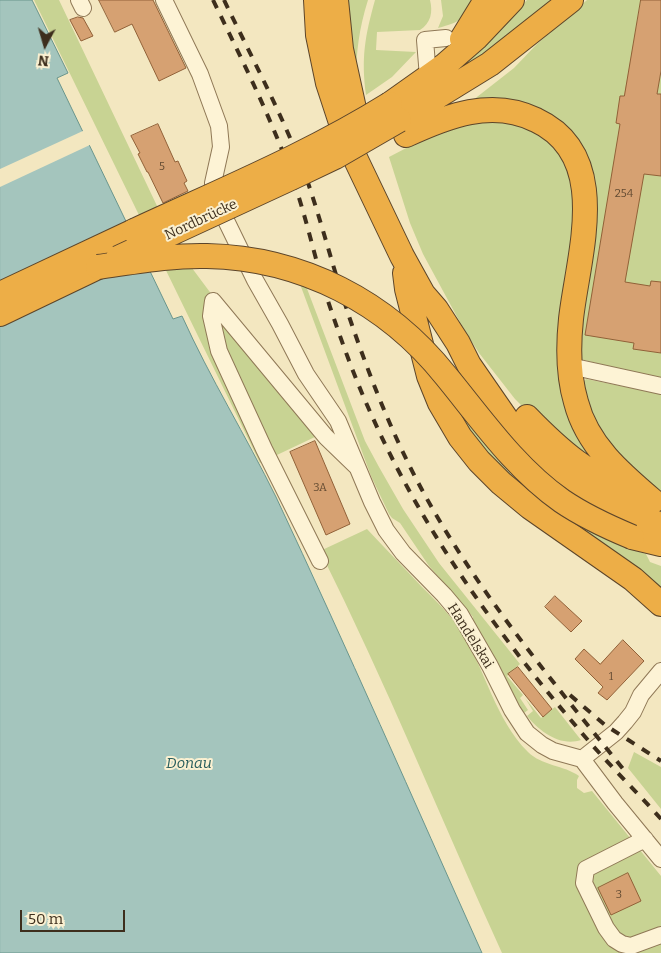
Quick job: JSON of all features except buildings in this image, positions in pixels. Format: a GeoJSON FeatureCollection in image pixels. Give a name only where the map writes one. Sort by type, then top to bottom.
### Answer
{"type":"FeatureCollection","features":[{"type":"Feature","properties":{"kind":"highway"},"geometry":{"type":"LineString","coordinates":[[398,119],[437,71],[486,0]]}},
{"type":"Feature","properties":{"kind":"highway"},"geometry":{"type":"LineString","coordinates":[[437,71],[476,38],[512,0]]}},
{"type":"Feature","properties":{"kind":"highway"},"geometry":{"type":"LineString","coordinates":[[398,119],[490,64],[571,0]]}},
{"type":"Feature","properties":{"kind":"highway"},"geometry":{"type":"LineString","coordinates":[[323,2],[318,35],[328,83],[347,141],[402,256],[424,294],[458,343],[469,365],[507,420],[543,457],[581,488],[604,501],[661,525]]}},
{"type":"Feature","properties":{"kind":"highway"},"geometry":{"type":"LineString","coordinates":[[323,2],[341,49],[357,128],[377,181],[436,309]]}},
{"type":"Feature","properties":{"kind":"highway"},"geometry":{"type":"LineString","coordinates":[[398,119],[433,123],[466,112],[488,110],[511,112],[546,124],[568,146],[581,174],[585,195],[585,229],[571,320],[570,366],[576,402],[581,418],[591,438],[612,464],[657,503]]}},
{"type":"Feature","properties":{"kind":"highway","name":"Nordbrücke"},"geometry":{"type":"LineString","coordinates":[[0,314],[335,157],[398,119]]}},
{"type":"Feature","properties":{"kind":"highway","name":"Nordbrücke"},"geometry":{"type":"LineString","coordinates":[[0,294],[285,161],[360,123],[398,119]]}},
{"type":"Feature","properties":{"kind":"highway"},"geometry":{"type":"LineString","coordinates":[[402,256],[407,289],[429,376],[440,403],[460,438],[479,461],[530,507],[633,579],[661,604]]}},
{"type":"Feature","properties":{"kind":"highway"},"geometry":{"type":"LineString","coordinates":[[98,267],[188,257],[232,257],[292,268],[343,290],[376,310],[406,334],[429,356],[515,460],[541,485],[579,512],[632,537],[661,544]]}},
{"type":"Feature","properties":{"kind":"highway"},"geometry":{"type":"LineString","coordinates":[[458,343],[474,354],[522,412],[571,460],[595,475],[657,503]]}},
{"type":"Feature","properties":{"kind":"street","name":"Handelskai"},"geometry":{"type":"LineString","coordinates":[[164,0],[200,74],[219,126],[221,146],[213,183],[217,202],[254,280],[306,374],[338,421],[386,530],[403,553],[460,614],[522,726],[532,737],[547,748],[582,759]]}},
{"type":"Feature","properties":{"kind":"street"},"geometry":{"type":"LineString","coordinates":[[437,71],[425,40],[446,38]]}},
{"type":"Feature","properties":{"kind":"street"},"geometry":{"type":"LineString","coordinates":[[320,562],[264,450],[219,351],[211,316],[213,300],[326,437],[357,467]]}},
{"type":"Feature","properties":{"kind":"street"},"geometry":{"type":"LineString","coordinates":[[570,366],[661,386]]}},
{"type":"Feature","properties":{"kind":"street"},"geometry":{"type":"LineString","coordinates":[[661,671],[641,695],[633,712],[625,722],[616,732],[582,759],[661,859]]}},
{"type":"Feature","properties":{"kind":"street"},"geometry":{"type":"LineString","coordinates":[[645,839],[586,869],[584,883],[606,928],[614,939],[622,944],[631,946],[641,944],[661,935]]}},
{"type":"Feature","properties":{"kind":"green space"},"geometry":{"type":"Polygon","coordinates":[[[34,0],[59,0],[158,208],[189,264],[317,436],[260,463],[34,0]]]}},
{"type":"Feature","properties":{"kind":"green space"},"geometry":{"type":"Polygon","coordinates":[[[347,0],[368,0],[359,41],[356,82],[347,0]]]}},
{"type":"Feature","properties":{"kind":"green space"},"geometry":{"type":"Polygon","coordinates":[[[375,0],[430,0],[431,13],[429,21],[420,30],[377,32],[376,50],[416,52],[392,77],[366,95],[365,47],[375,0]]]}},
{"type":"Feature","properties":{"kind":"green space"},"geometry":{"type":"Polygon","coordinates":[[[441,0],[477,0],[461,19],[438,28],[443,16],[441,0]]]}},
{"type":"Feature","properties":{"kind":"green space"},"geometry":{"type":"Polygon","coordinates":[[[527,0],[555,0],[474,65],[438,85],[483,45],[527,0]]]}},
{"type":"Feature","properties":{"kind":"green space"},"geometry":{"type":"Polygon","coordinates":[[[587,0],[661,0],[661,379],[580,359],[578,150],[468,104],[514,68],[537,44],[587,0]]]}},
{"type":"Feature","properties":{"kind":"green space"},"geometry":{"type":"Polygon","coordinates":[[[493,122],[521,125],[548,139],[566,160],[578,198],[564,325],[604,468],[547,431],[515,399],[479,353],[462,326],[423,254],[410,223],[389,157],[439,131],[467,124],[493,122]]]}},
{"type":"Feature","properties":{"kind":"green space"},"geometry":{"type":"Polygon","coordinates":[[[300,284],[306,286],[365,441],[403,509],[439,563],[520,664],[507,676],[523,695],[520,698],[528,710],[524,713],[473,629],[473,617],[429,566],[400,523],[389,514],[371,476],[300,284]]]}},
{"type":"Feature","properties":{"kind":"green space"},"geometry":{"type":"Polygon","coordinates":[[[586,379],[661,394],[661,493],[603,445],[581,384],[586,379]]]}},
{"type":"Feature","properties":{"kind":"green space"},"geometry":{"type":"Polygon","coordinates":[[[444,394],[513,476],[542,502],[592,532],[627,548],[646,554],[650,562],[661,566],[661,591],[498,471],[444,394]]]}},
{"type":"Feature","properties":{"kind":"green space"},"geometry":{"type":"Polygon","coordinates":[[[367,529],[444,609],[458,627],[507,725],[528,752],[546,763],[573,772],[579,776],[577,788],[584,793],[592,791],[661,876],[661,953],[502,953],[391,701],[320,551],[367,529]]]}},
{"type":"Feature","properties":{"kind":"green space"},"geometry":{"type":"Polygon","coordinates":[[[525,698],[541,718],[555,707],[581,740],[565,741],[544,732],[527,716],[533,711],[525,698]]]}},
{"type":"Feature","properties":{"kind":"green space"},"geometry":{"type":"Polygon","coordinates":[[[634,752],[661,767],[661,809],[628,768],[634,752]]]}},
{"type":"Feature","properties":{"kind":"water","name":"Donau"},"geometry":{"type":"Polygon","coordinates":[[[0,0],[32,0],[68,73],[57,78],[173,319],[182,316],[204,362],[276,497],[482,953],[0,953],[0,0]]]}},
{"type":"Feature","properties":{"kind":"pier"},"geometry":{"type":"Polygon","coordinates":[[[85,130],[92,144],[0,187],[0,169],[85,130]]]}},
{"type":"Feature","properties":{"kind":"railway"},"geometry":{"type":"LineString","coordinates":[[213,0],[256,90],[294,182],[328,301],[360,388],[393,460],[416,503],[468,585],[525,664],[605,760],[661,819]]}},
{"type":"Feature","properties":{"kind":"railway"},"geometry":{"type":"LineString","coordinates":[[224,0],[267,87],[297,154],[367,366],[383,408],[421,488],[467,564],[492,600],[545,671],[628,775]]}},
{"type":"Feature","properties":{"kind":"railway"},"geometry":{"type":"LineString","coordinates":[[570,695],[605,725],[661,761]]}}]}
